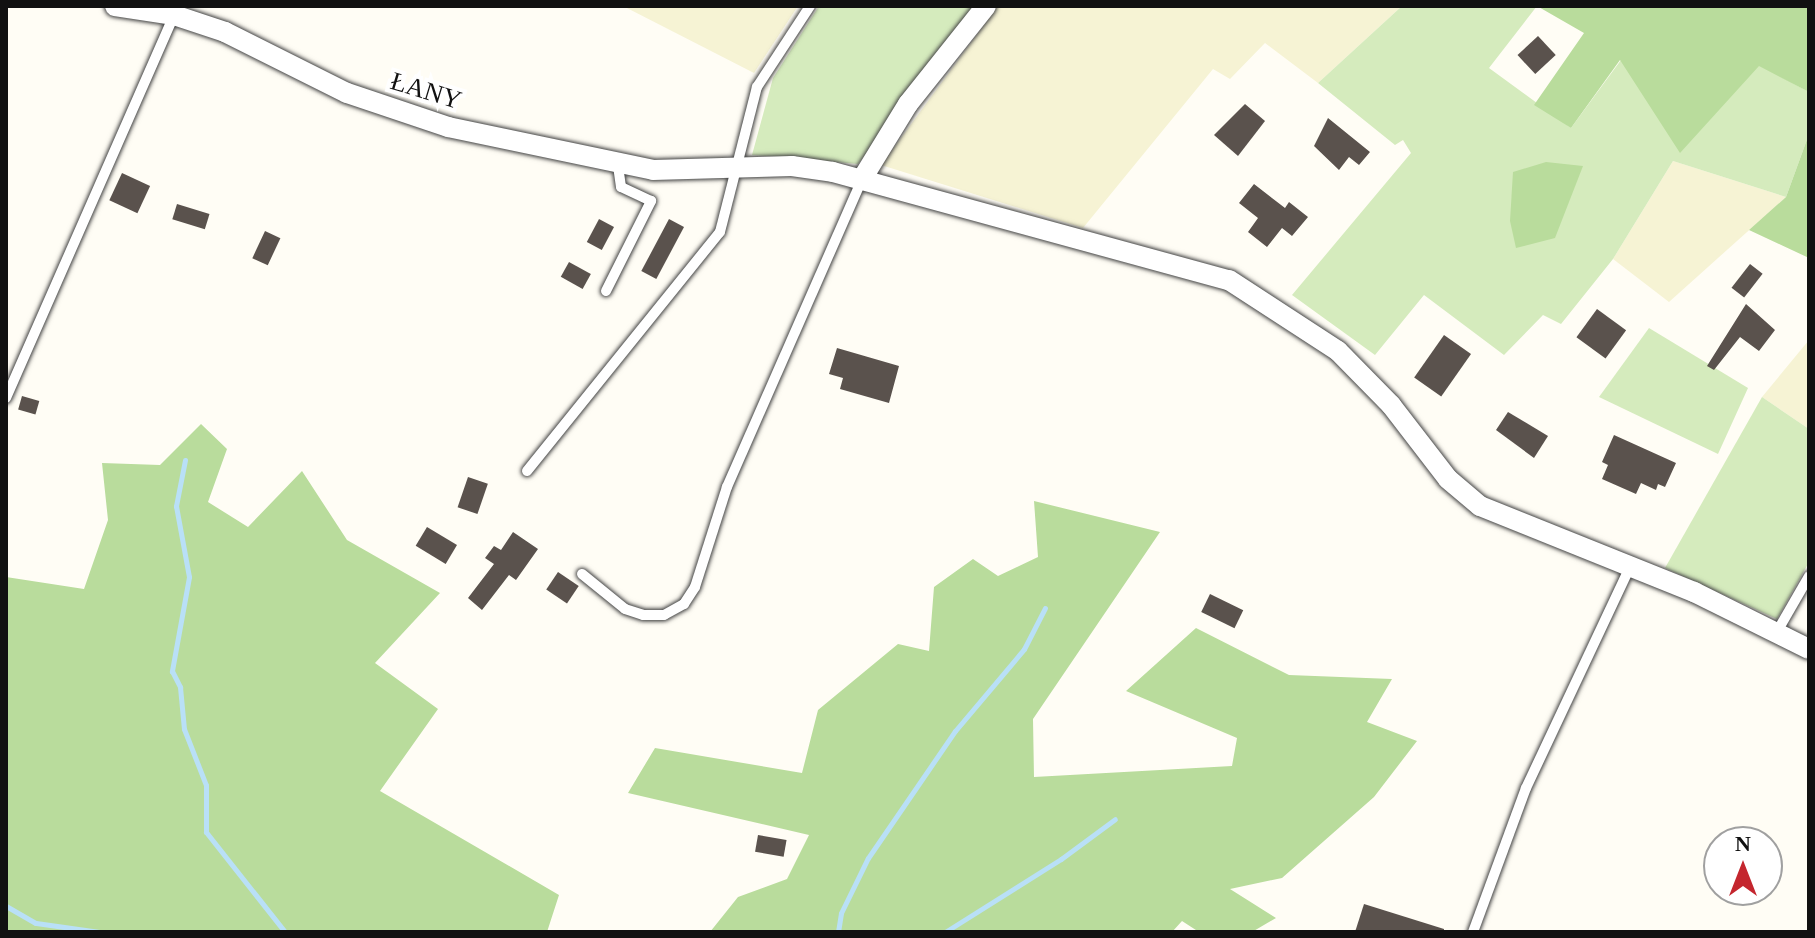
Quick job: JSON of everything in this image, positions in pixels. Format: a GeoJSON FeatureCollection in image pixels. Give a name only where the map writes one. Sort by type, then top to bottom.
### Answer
{"type":"FeatureCollection","features":[{"type":"Feature","properties":{"kind":"street","name":"ŁANY"},"geometry":{"type":"LineString","coordinates":[[115,6],[174,15],[225,32],[347,93],[393,110],[618,165],[792,166],[862,179],[1229,280],[1338,351],[1391,405],[1448,479],[1480,506],[1778,630],[1809,649]]}},
{"type":"Feature","properties":{"kind":"street"},"geometry":{"type":"LineString","coordinates":[[862,179],[908,104],[986,6]]}},
{"type":"Feature","properties":{"kind":"lane"},"geometry":{"type":"LineString","coordinates":[[527,471],[579,401],[704,257],[729,212],[736,167],[757,87],[810,6]]}},
{"type":"Feature","properties":{"kind":"lane"},"geometry":{"type":"LineString","coordinates":[[6,398],[174,15]]}},
{"type":"Feature","properties":{"kind":"lane"},"geometry":{"type":"LineString","coordinates":[[606,291],[651,201],[621,187],[618,165]]}},
{"type":"Feature","properties":{"kind":"lane"},"geometry":{"type":"LineString","coordinates":[[582,574],[625,609],[643,615],[664,615],[684,604],[695,587],[727,487],[862,179]]}},
{"type":"Feature","properties":{"kind":"lane"},"geometry":{"type":"LineString","coordinates":[[1473,932],[1532,774],[1630,567]]}},
{"type":"Feature","properties":{"kind":"lane"},"geometry":{"type":"LineString","coordinates":[[1778,630],[1809,576]]}},
{"type":"Feature","properties":{"kind":"shaded area"},"geometry":{"type":"Polygon","coordinates":[[[623,6],[798,6],[754,73],[623,6]]]}},
{"type":"Feature","properties":{"kind":"shaded area"},"geometry":{"type":"Polygon","coordinates":[[[998,6],[1402,6],[1318,83],[1265,43],[1230,79],[1213,69],[1083,228],[881,165],[998,6]]]}},
{"type":"Feature","properties":{"kind":"shaded area"},"geometry":{"type":"Polygon","coordinates":[[[1673,161],[1786,197],[1669,302],[1613,259],[1673,161]]]}},
{"type":"Feature","properties":{"kind":"shaded area"},"geometry":{"type":"Polygon","coordinates":[[[1809,340],[1809,429],[1762,397],[1809,340]]]}},
{"type":"Feature","properties":{"kind":"green space"},"geometry":{"type":"Polygon","coordinates":[[[819,6],[982,6],[858,164],[752,155],[773,78],[819,6]]]}},
{"type":"Feature","properties":{"kind":"green space"},"geometry":{"type":"Polygon","coordinates":[[[1402,6],[1537,6],[1489,68],[1571,128],[1621,60],[1759,65],[1809,92],[1809,134],[1786,197],[1673,161],[1613,259],[1561,324],[1543,315],[1504,355],[1424,295],[1375,355],[1292,295],[1411,153],[1403,140],[1395,145],[1318,83],[1402,6]]]}},
{"type":"Feature","properties":{"kind":"green space"},"geometry":{"type":"Polygon","coordinates":[[[1537,6],[1809,6],[1809,92],[1759,66],[1680,153],[1620,60],[1571,128],[1534,105],[1584,33],[1537,6]]]}},
{"type":"Feature","properties":{"kind":"green space"},"geometry":{"type":"Polygon","coordinates":[[[1809,134],[1809,258],[1749,230],[1786,197],[1809,134]]]}},
{"type":"Feature","properties":{"kind":"green space"},"geometry":{"type":"Polygon","coordinates":[[[1546,162],[1583,166],[1555,238],[1516,248],[1510,221],[1513,172],[1546,162]]]}},
{"type":"Feature","properties":{"kind":"green space"},"geometry":{"type":"Polygon","coordinates":[[[1649,328],[1748,388],[1718,454],[1599,397],[1649,328]]]}},
{"type":"Feature","properties":{"kind":"green space"},"geometry":{"type":"Polygon","coordinates":[[[1762,397],[1809,429],[1809,562],[1777,619],[1665,568],[1762,397]]]}},
{"type":"Feature","properties":{"kind":"green space"},"geometry":{"type":"Polygon","coordinates":[[[201,424],[227,449],[208,502],[248,527],[302,471],[347,540],[440,593],[375,663],[438,709],[380,791],[559,895],[547,932],[6,932],[6,577],[84,589],[108,520],[102,463],[160,465],[201,424]]]}},
{"type":"Feature","properties":{"kind":"green space"},"geometry":{"type":"Polygon","coordinates":[[[1034,501],[1160,532],[1033,719],[1034,777],[1232,766],[1237,738],[1126,691],[1196,628],[1289,675],[1392,679],[1367,722],[1417,741],[1374,797],[1282,878],[1230,889],[1276,918],[1252,932],[1199,932],[1182,921],[1172,932],[710,932],[738,897],[787,879],[809,835],[628,793],[655,748],[802,773],[818,710],[898,644],[929,651],[934,587],[973,559],[998,576],[1038,557],[1034,501]]]}},
{"type":"Feature","properties":{"kind":"building"},"geometry":{"type":"Polygon","coordinates":[[[1538,36],[1556,55],[1535,74],[1518,55],[1538,36]]]}},
{"type":"Feature","properties":{"kind":"building"},"geometry":{"type":"Polygon","coordinates":[[[1245,104],[1265,121],[1238,156],[1214,135],[1245,104]]]}},
{"type":"Feature","properties":{"kind":"building"},"geometry":{"type":"Polygon","coordinates":[[[1328,118],[1370,152],[1359,165],[1349,157],[1339,170],[1314,146],[1328,118]]]}},
{"type":"Feature","properties":{"kind":"building"},"geometry":{"type":"Polygon","coordinates":[[[122,173],[150,186],[137,213],[109,200],[122,173]]]}},
{"type":"Feature","properties":{"kind":"building"},"geometry":{"type":"Polygon","coordinates":[[[1254,184],[1285,208],[1289,202],[1308,217],[1292,236],[1282,228],[1267,247],[1248,232],[1258,218],[1239,203],[1254,184]]]}},
{"type":"Feature","properties":{"kind":"building"},"geometry":{"type":"Polygon","coordinates":[[[177,204],[210,214],[205,229],[172,219],[177,204]]]}},
{"type":"Feature","properties":{"kind":"building"},"geometry":{"type":"Polygon","coordinates":[[[599,219],[614,227],[602,250],[587,242],[599,219]]]}},
{"type":"Feature","properties":{"kind":"building"},"geometry":{"type":"Polygon","coordinates":[[[669,219],[684,227],[656,279],[641,271],[669,219]]]}},
{"type":"Feature","properties":{"kind":"building"},"geometry":{"type":"Polygon","coordinates":[[[265,231],[280,238],[268,265],[252,258],[265,231]]]}},
{"type":"Feature","properties":{"kind":"building"},"geometry":{"type":"Polygon","coordinates":[[[569,262],[591,274],[583,289],[561,277],[569,262]]]}},
{"type":"Feature","properties":{"kind":"building"},"geometry":{"type":"Polygon","coordinates":[[[1750,264],[1763,274],[1744,297],[1732,288],[1750,264]]]}},
{"type":"Feature","properties":{"kind":"building"},"geometry":{"type":"Polygon","coordinates":[[[1746,304],[1775,330],[1759,351],[1740,337],[1714,370],[1707,366],[1746,304]]]}},
{"type":"Feature","properties":{"kind":"building"},"geometry":{"type":"Polygon","coordinates":[[[1597,309],[1626,330],[1606,358],[1576,337],[1597,309]]]}},
{"type":"Feature","properties":{"kind":"building"},"geometry":{"type":"Polygon","coordinates":[[[1444,335],[1471,354],[1441,397],[1414,378],[1444,335]]]}},
{"type":"Feature","properties":{"kind":"building"},"geometry":{"type":"Polygon","coordinates":[[[837,348],[899,366],[889,403],[840,389],[843,378],[829,374],[837,348]]]}},
{"type":"Feature","properties":{"kind":"building"},"geometry":{"type":"Polygon","coordinates":[[[22,396],[39,401],[35,414],[18,409],[22,396]]]}},
{"type":"Feature","properties":{"kind":"building"},"geometry":{"type":"Polygon","coordinates":[[[1508,412],[1548,436],[1534,458],[1496,430],[1508,412]]]}},
{"type":"Feature","properties":{"kind":"building"},"geometry":{"type":"Polygon","coordinates":[[[1614,435],[1676,463],[1665,487],[1658,484],[1656,490],[1641,483],[1636,494],[1602,479],[1608,465],[1602,462],[1614,435]]]}},
{"type":"Feature","properties":{"kind":"building"},"geometry":{"type":"Polygon","coordinates":[[[468,477],[488,484],[477,514],[458,507],[468,477]]]}},
{"type":"Feature","properties":{"kind":"building"},"geometry":{"type":"Polygon","coordinates":[[[427,527],[457,545],[446,564],[416,546],[427,527]]]}},
{"type":"Feature","properties":{"kind":"building"},"geometry":{"type":"Polygon","coordinates":[[[513,532],[538,549],[516,580],[509,575],[482,610],[468,598],[494,564],[485,558],[494,546],[501,550],[513,532]]]}},
{"type":"Feature","properties":{"kind":"building"},"geometry":{"type":"Polygon","coordinates":[[[558,572],[579,586],[567,603],[546,589],[558,572]]]}},
{"type":"Feature","properties":{"kind":"building"},"geometry":{"type":"Polygon","coordinates":[[[1210,594],[1243,610],[1234,628],[1201,612],[1210,594]]]}},
{"type":"Feature","properties":{"kind":"building"},"geometry":{"type":"Polygon","coordinates":[[[758,835],[787,840],[784,857],[755,852],[758,835]]]}},
{"type":"Feature","properties":{"kind":"building"},"geometry":{"type":"Polygon","coordinates":[[[1364,904],[1444,929],[1444,932],[1355,932],[1364,904]]]}},
{"type":"Feature","properties":{"kind":"waterway"},"geometry":{"type":"LineString","coordinates":[[185,460],[176,506],[189,577],[172,671],[180,687],[184,729],[206,785],[206,832],[285,932]]}},
{"type":"Feature","properties":{"kind":"waterway"},"geometry":{"type":"LineString","coordinates":[[838,932],[841,913],[868,858],[955,731],[1024,649],[1045,608]]}},
{"type":"Feature","properties":{"kind":"waterway"},"geometry":{"type":"LineString","coordinates":[[945,932],[1061,859],[1115,819]]}},
{"type":"Feature","properties":{"kind":"waterway"},"geometry":{"type":"LineString","coordinates":[[6,906],[36,923],[99,932]]}}]}
